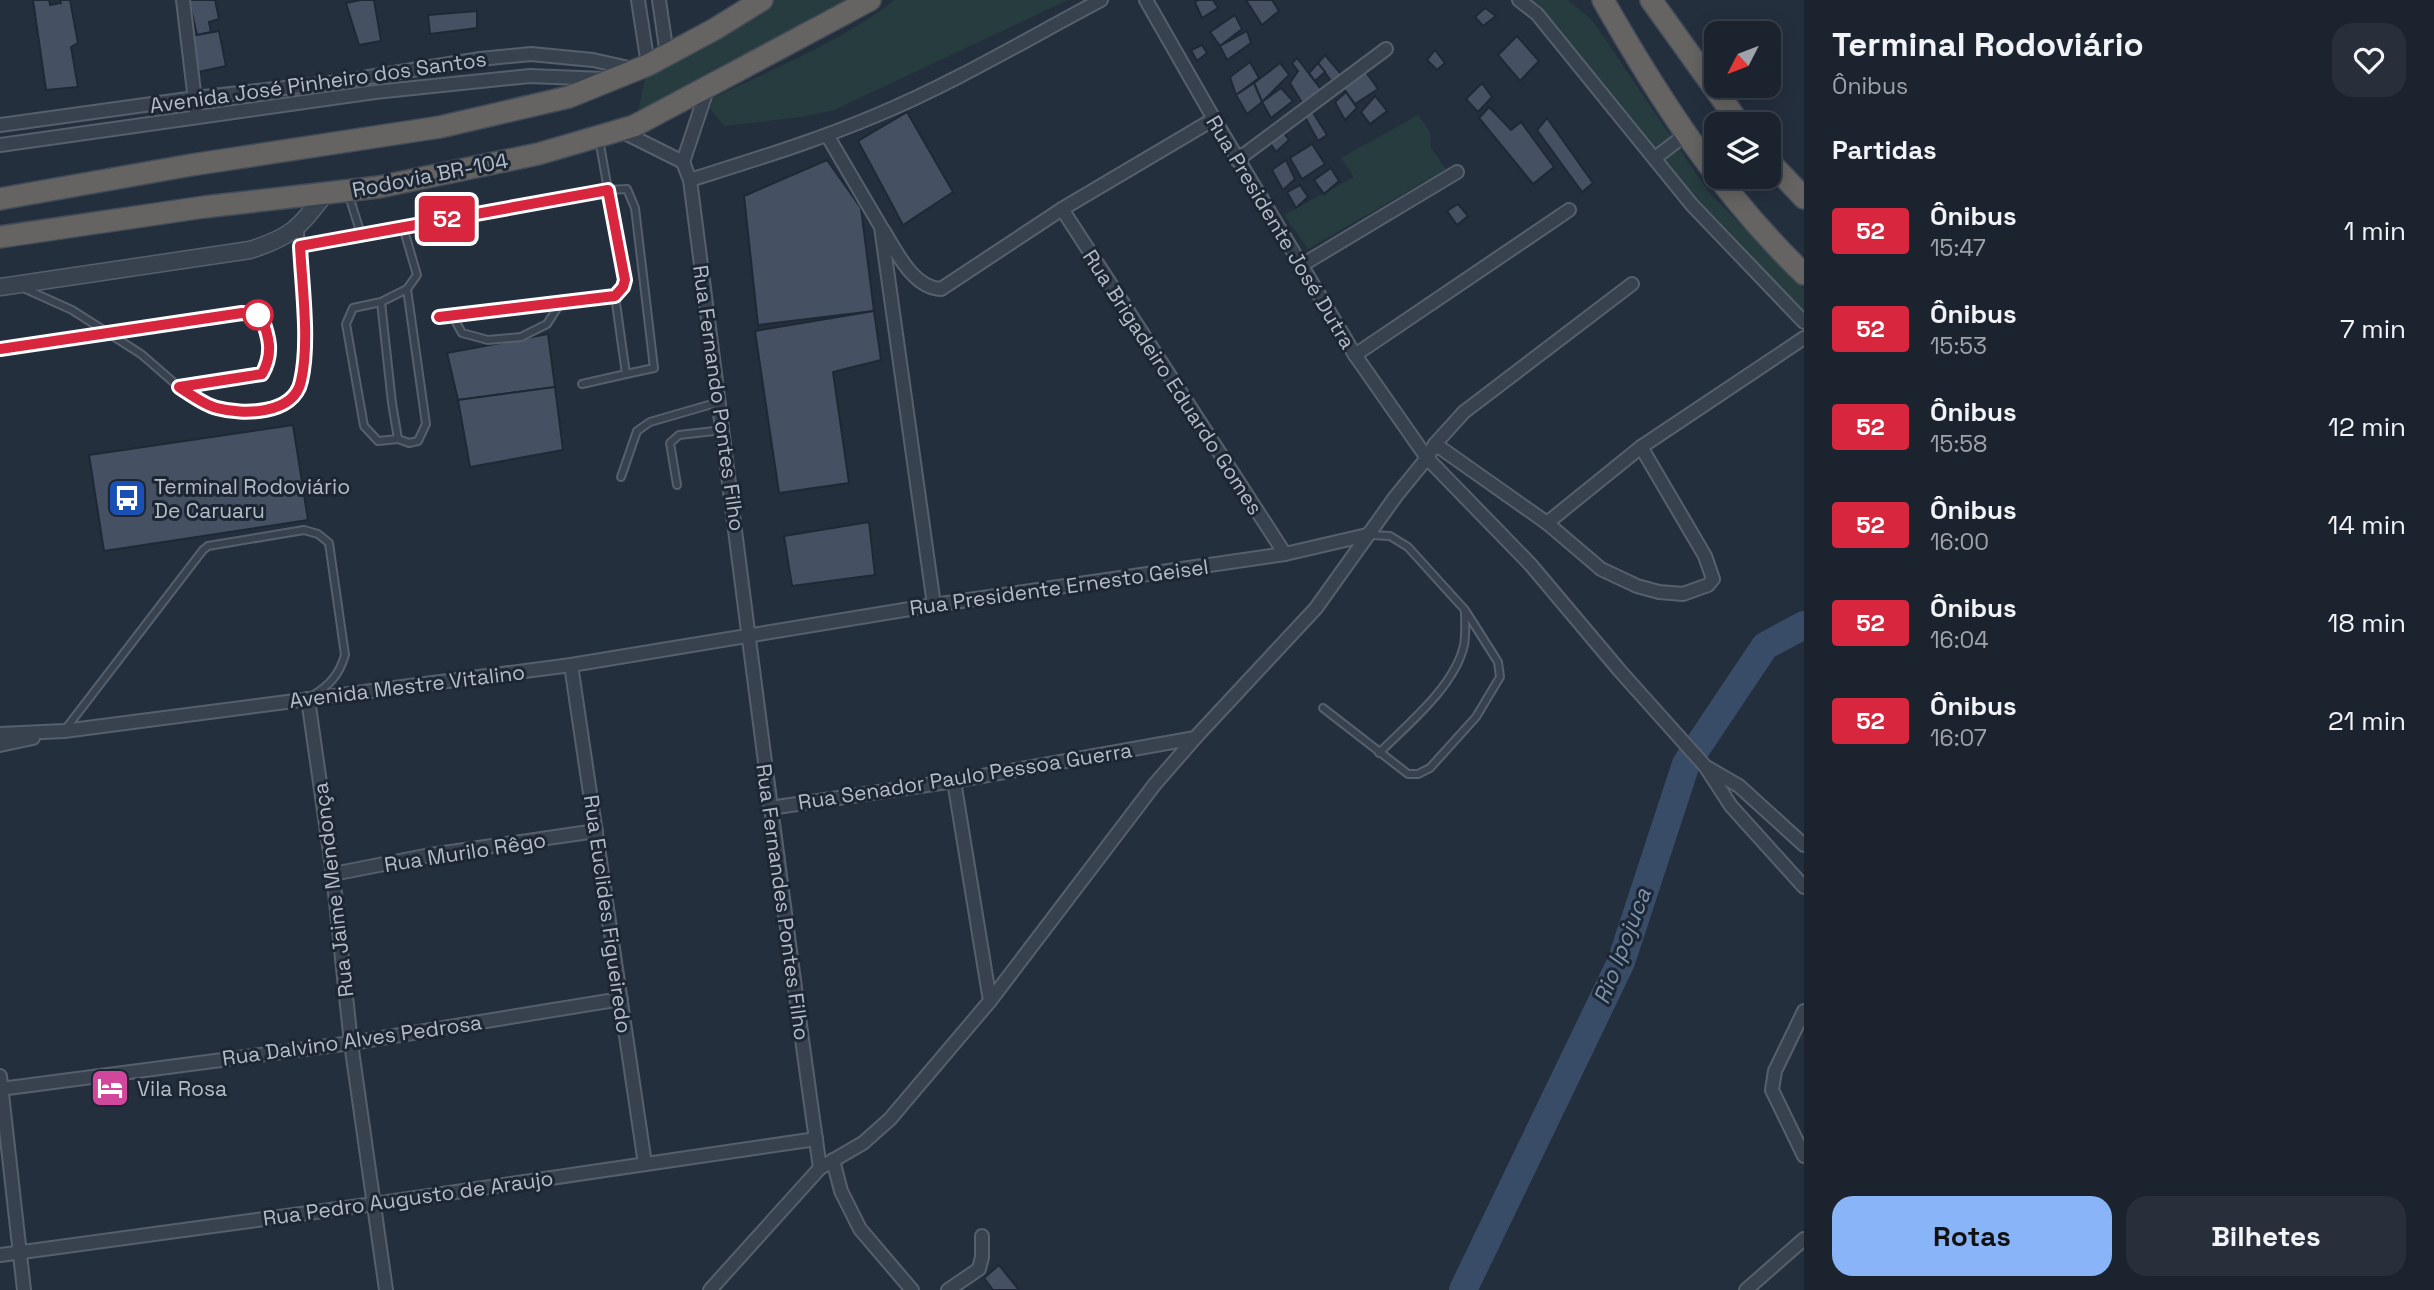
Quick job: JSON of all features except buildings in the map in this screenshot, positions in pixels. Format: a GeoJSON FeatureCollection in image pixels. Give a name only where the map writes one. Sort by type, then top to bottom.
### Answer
{"type":"FeatureCollection","features":[{"type":"Feature","properties":{"kind":"highway"},"geometry":{"type":"LineString","coordinates":[[0,200],[191,164],[440,127],[569,97],[650,64],[762,0]]}},
{"type":"Feature","properties":{"kind":"highway","name":"Rodovia BR-104"},"geometry":{"type":"LineString","coordinates":[[0,237],[204,207],[379,187],[538,154],[634,126],[870,0]]}},
{"type":"Feature","properties":{"kind":"highway"},"geometry":{"type":"LineString","coordinates":[[1584,0],[1599,12],[1634,55]]}},
{"type":"Feature","properties":{"kind":"highway"},"geometry":{"type":"LineString","coordinates":[[1603,0],[1685,135],[1713,173],[1804,274]]}},
{"type":"Feature","properties":{"kind":"highway"},"geometry":{"type":"LineString","coordinates":[[1651,0],[1731,112]]}},
{"type":"Feature","properties":{"kind":"highway"},"geometry":{"type":"LineString","coordinates":[[1781,173],[1804,198]]}},
{"type":"Feature","properties":{"kind":"street"},"geometry":{"type":"LineString","coordinates":[[183,0],[197,117]]}},
{"type":"Feature","properties":{"kind":"street"},"geometry":{"type":"LineString","coordinates":[[638,0],[650,64]]}},
{"type":"Feature","properties":{"kind":"street"},"geometry":{"type":"LineString","coordinates":[[650,64],[659,0]]}},
{"type":"Feature","properties":{"kind":"street"},"geometry":{"type":"LineString","coordinates":[[690,180],[827,135],[929,92],[1101,0]]}},
{"type":"Feature","properties":{"kind":"street","name":"Rua Presidente José Dutra"},"geometry":{"type":"LineString","coordinates":[[1146,0],[1237,160],[1354,355],[1427,458],[1530,564],[1705,766]]}},
{"type":"Feature","properties":{"kind":"street"},"geometry":{"type":"LineString","coordinates":[[1519,0],[1537,14],[1692,205],[1804,322]]}},
{"type":"Feature","properties":{"kind":"street"},"geometry":{"type":"LineString","coordinates":[[1237,160],[1386,48]]}},
{"type":"Feature","properties":{"kind":"street","name":"Avenida José Pinheiro dos Santos"},"geometry":{"type":"LineString","coordinates":[[0,125],[195,98],[338,82],[531,54],[650,64]]}},
{"type":"Feature","properties":{"kind":"street","name":"Avenida José Pinheiro dos Santos"},"geometry":{"type":"LineString","coordinates":[[0,145],[375,92],[530,76],[613,79]]}},
{"type":"Feature","properties":{"kind":"street"},"geometry":{"type":"LineString","coordinates":[[620,131],[683,162],[708,87]]}},
{"type":"Feature","properties":{"kind":"street"},"geometry":{"type":"LineString","coordinates":[[827,135],[881,227],[913,274],[924,285],[941,289],[1062,209],[1214,120]]}},
{"type":"Feature","properties":{"kind":"street"},"geometry":{"type":"LineString","coordinates":[[1655,158],[1685,135]]}},
{"type":"Feature","properties":{"kind":"street","name":"Rua Fernando Pontes Filho"},"geometry":{"type":"LineString","coordinates":[[683,162],[690,180],[750,635]]}},
{"type":"Feature","properties":{"kind":"street"},"geometry":{"type":"LineString","coordinates":[[1302,265],[1457,172]]}},
{"type":"Feature","properties":{"kind":"street"},"geometry":{"type":"LineString","coordinates":[[8,286],[250,250],[274,243],[299,227],[324,194]]}},
{"type":"Feature","properties":{"kind":"street","name":"Rua Brigadeiro Eduardo Gomes"},"geometry":{"type":"LineString","coordinates":[[1062,209],[1285,554]]}},
{"type":"Feature","properties":{"kind":"street"},"geometry":{"type":"LineString","coordinates":[[1354,355],[1569,210]]}},
{"type":"Feature","properties":{"kind":"street"},"geometry":{"type":"LineString","coordinates":[[881,227],[934,605]]}},
{"type":"Feature","properties":{"kind":"street"},"geometry":{"type":"LineString","coordinates":[[710,1290],[820,1168],[863,1143],[890,1119],[990,1001],[1155,784],[1316,608],[1435,444],[1464,412],[1632,284]]}},
{"type":"Feature","properties":{"kind":"street"},"geometry":{"type":"LineString","coordinates":[[1547,523],[1642,447],[1804,338]]}},
{"type":"Feature","properties":{"kind":"street"},"geometry":{"type":"LineString","coordinates":[[1435,444],[1547,523],[1601,569],[1637,586],[1683,594],[1712,582],[1712,575],[1705,556],[1642,447]]}},
{"type":"Feature","properties":{"kind":"street","name":"Rua Presidente Ernesto Geisel"},"geometry":{"type":"LineString","coordinates":[[750,635],[934,605],[1285,554],[1367,535]]}},
{"type":"Feature","properties":{"kind":"street","name":"Avenida Mestre Vitalino"},"geometry":{"type":"LineString","coordinates":[[0,734],[64,731],[571,665],[750,635]]}},
{"type":"Feature","properties":{"kind":"street","name":"Rua Fernandes Pontes Filho"},"geometry":{"type":"LineString","coordinates":[[750,635],[770,808],[820,1168]]}},
{"type":"Feature","properties":{"kind":"street","name":"Rua Euclides Figueiredo"},"geometry":{"type":"LineString","coordinates":[[571,665],[645,1164]]}},
{"type":"Feature","properties":{"kind":"street","name":"Rua Jaime Mendonça"},"geometry":{"type":"LineString","coordinates":[[308,699],[333,874],[351,1042],[386,1290]]}},
{"type":"Feature","properties":{"kind":"street","name":"Avenida Mestre Vitalino"},"geometry":{"type":"LineString","coordinates":[[0,745],[64,731]]}},
{"type":"Feature","properties":{"kind":"street","name":"Rua Senador Paulo Pessoa Guerra"},"geometry":{"type":"LineString","coordinates":[[770,808],[954,781],[1195,738]]}},
{"type":"Feature","properties":{"kind":"street"},"geometry":{"type":"LineString","coordinates":[[1705,766],[1739,786],[1804,845]]}},
{"type":"Feature","properties":{"kind":"street"},"geometry":{"type":"LineString","coordinates":[[1705,766],[1731,806],[1804,887]]}},
{"type":"Feature","properties":{"kind":"street"},"geometry":{"type":"LineString","coordinates":[[954,781],[990,1001]]}},
{"type":"Feature","properties":{"kind":"street","name":"Rua Murilo Rêgo"},"geometry":{"type":"LineString","coordinates":[[333,874],[430,855],[596,831]]}},
{"type":"Feature","properties":{"kind":"street","name":"Rua Dalvino Alves Pedrosa"},"geometry":{"type":"LineString","coordinates":[[1,1085],[351,1042],[621,999]]}},
{"type":"Feature","properties":{"kind":"street"},"geometry":{"type":"LineString","coordinates":[[1804,1011],[1775,1071],[1772,1090],[1804,1156]]}},
{"type":"Feature","properties":{"kind":"street"},"geometry":{"type":"LineString","coordinates":[[1,1085],[24,1290]]}},
{"type":"Feature","properties":{"kind":"street","name":"Rua Pedro Augusto de Araujo"},"geometry":{"type":"LineString","coordinates":[[0,1255],[374,1204],[816,1139]]}},
{"type":"Feature","properties":{"kind":"street"},"geometry":{"type":"LineString","coordinates":[[833,1160],[841,1191],[860,1229],[912,1290]]}},
{"type":"Feature","properties":{"kind":"street"},"geometry":{"type":"LineString","coordinates":[[948,1290],[979,1269],[982,1236]]}},
{"type":"Feature","properties":{"kind":"street"},"geometry":{"type":"LineString","coordinates":[[1746,1290],[1804,1239]]}},
{"type":"Feature","properties":{"kind":"lane"},"geometry":{"type":"LineString","coordinates":[[439,317],[615,296],[623,287],[625,280],[599,136]]}},
{"type":"Feature","properties":{"kind":"lane"},"geometry":{"type":"LineString","coordinates":[[300,246],[627,188],[635,208],[654,368],[582,384]]}},
{"type":"Feature","properties":{"kind":"lane"},"geometry":{"type":"LineString","coordinates":[[347,191],[361,234]]}},
{"type":"Feature","properties":{"kind":"lane"},"geometry":{"type":"LineString","coordinates":[[8,286],[72,310],[141,354],[179,387],[215,408],[257,413],[287,402],[301,384],[304,344],[299,227]]}},
{"type":"Feature","properties":{"kind":"lane"},"geometry":{"type":"LineString","coordinates":[[403,227],[417,275],[407,289],[381,302],[353,308],[346,324],[364,426],[378,441],[418,441],[426,424],[407,289]]}},
{"type":"Feature","properties":{"kind":"lane"},"geometry":{"type":"LineString","coordinates":[[615,296],[626,373]]}},
{"type":"Feature","properties":{"kind":"lane"},"geometry":{"type":"LineString","coordinates":[[381,302],[398,439]]}},
{"type":"Feature","properties":{"kind":"lane"},"geometry":{"type":"LineString","coordinates":[[452,315],[462,333],[488,340],[521,337],[547,324],[561,302]]}},
{"type":"Feature","properties":{"kind":"lane"},"geometry":{"type":"LineString","coordinates":[[0,349],[242,313],[261,315],[268,333],[270,360],[262,374],[179,387]]}},
{"type":"Feature","properties":{"kind":"lane"},"geometry":{"type":"LineString","coordinates":[[621,477],[637,431],[650,422],[719,402]]}},
{"type":"Feature","properties":{"kind":"lane"},"geometry":{"type":"LineString","coordinates":[[677,485],[670,443],[679,435],[723,430]]}},
{"type":"Feature","properties":{"kind":"lane"},"geometry":{"type":"LineString","coordinates":[[64,731],[203,550],[208,546],[304,530],[318,534],[329,543],[345,655],[340,670],[329,685],[308,699]]}},
{"type":"Feature","properties":{"kind":"lane"},"geometry":{"type":"LineString","coordinates":[[1323,708],[1408,774],[1418,774],[1430,768],[1476,717],[1500,677],[1498,663],[1465,610],[1408,547],[1390,536],[1367,535]]}},
{"type":"Feature","properties":{"kind":"lane"},"geometry":{"type":"LineString","coordinates":[[1379,753],[1449,677],[1464,645],[1465,610]]}},
{"type":"Feature","properties":{"kind":"green space"},"geometry":{"type":"Polygon","coordinates":[[[760,0],[868,0],[635,126],[648,65],[760,0]]]}},
{"type":"Feature","properties":{"kind":"green space"},"geometry":{"type":"Polygon","coordinates":[[[895,0],[1068,0],[834,110],[802,117],[724,126],[710,109],[713,98],[830,42],[895,0]]]}},
{"type":"Feature","properties":{"kind":"green space"},"geometry":{"type":"Polygon","coordinates":[[[1531,0],[1568,0],[1592,20],[1704,185],[1704,189],[1804,289],[1804,313],[1739,250],[1612,105],[1531,0]]]}},
{"type":"Feature","properties":{"kind":"green space"},"geometry":{"type":"Polygon","coordinates":[[[1418,115],[1430,132],[1431,148],[1446,169],[1308,249],[1284,215],[1354,177],[1341,158],[1418,115]]]}},
{"type":"Feature","properties":{"kind":"waterway","name":"Rio Ipojuca"},"geometry":{"type":"LineString","coordinates":[[1463,1290],[1621,962],[1686,764],[1765,646],[1804,625]]}},
{"type":"Feature","properties":{"kind":"bus line","name":"52"},"geometry":{"type":"LineString","coordinates":[[0,349],[242,313],[261,315],[268,333],[270,360],[262,374],[179,387],[215,408],[257,413],[287,402],[301,384],[304,344],[300,246],[608,190],[625,280],[619,293],[615,296],[439,317]]}},
{"type":"Feature","properties":{"kind":"place","name":"Terminal Rodoviário De Caruaru"},"geometry":{"type":"Point","coordinates":[127,498]}},
{"type":"Feature","properties":{"kind":"place","name":"Vila Rosa"},"geometry":{"type":"Point","coordinates":[110,1088]}}]}
